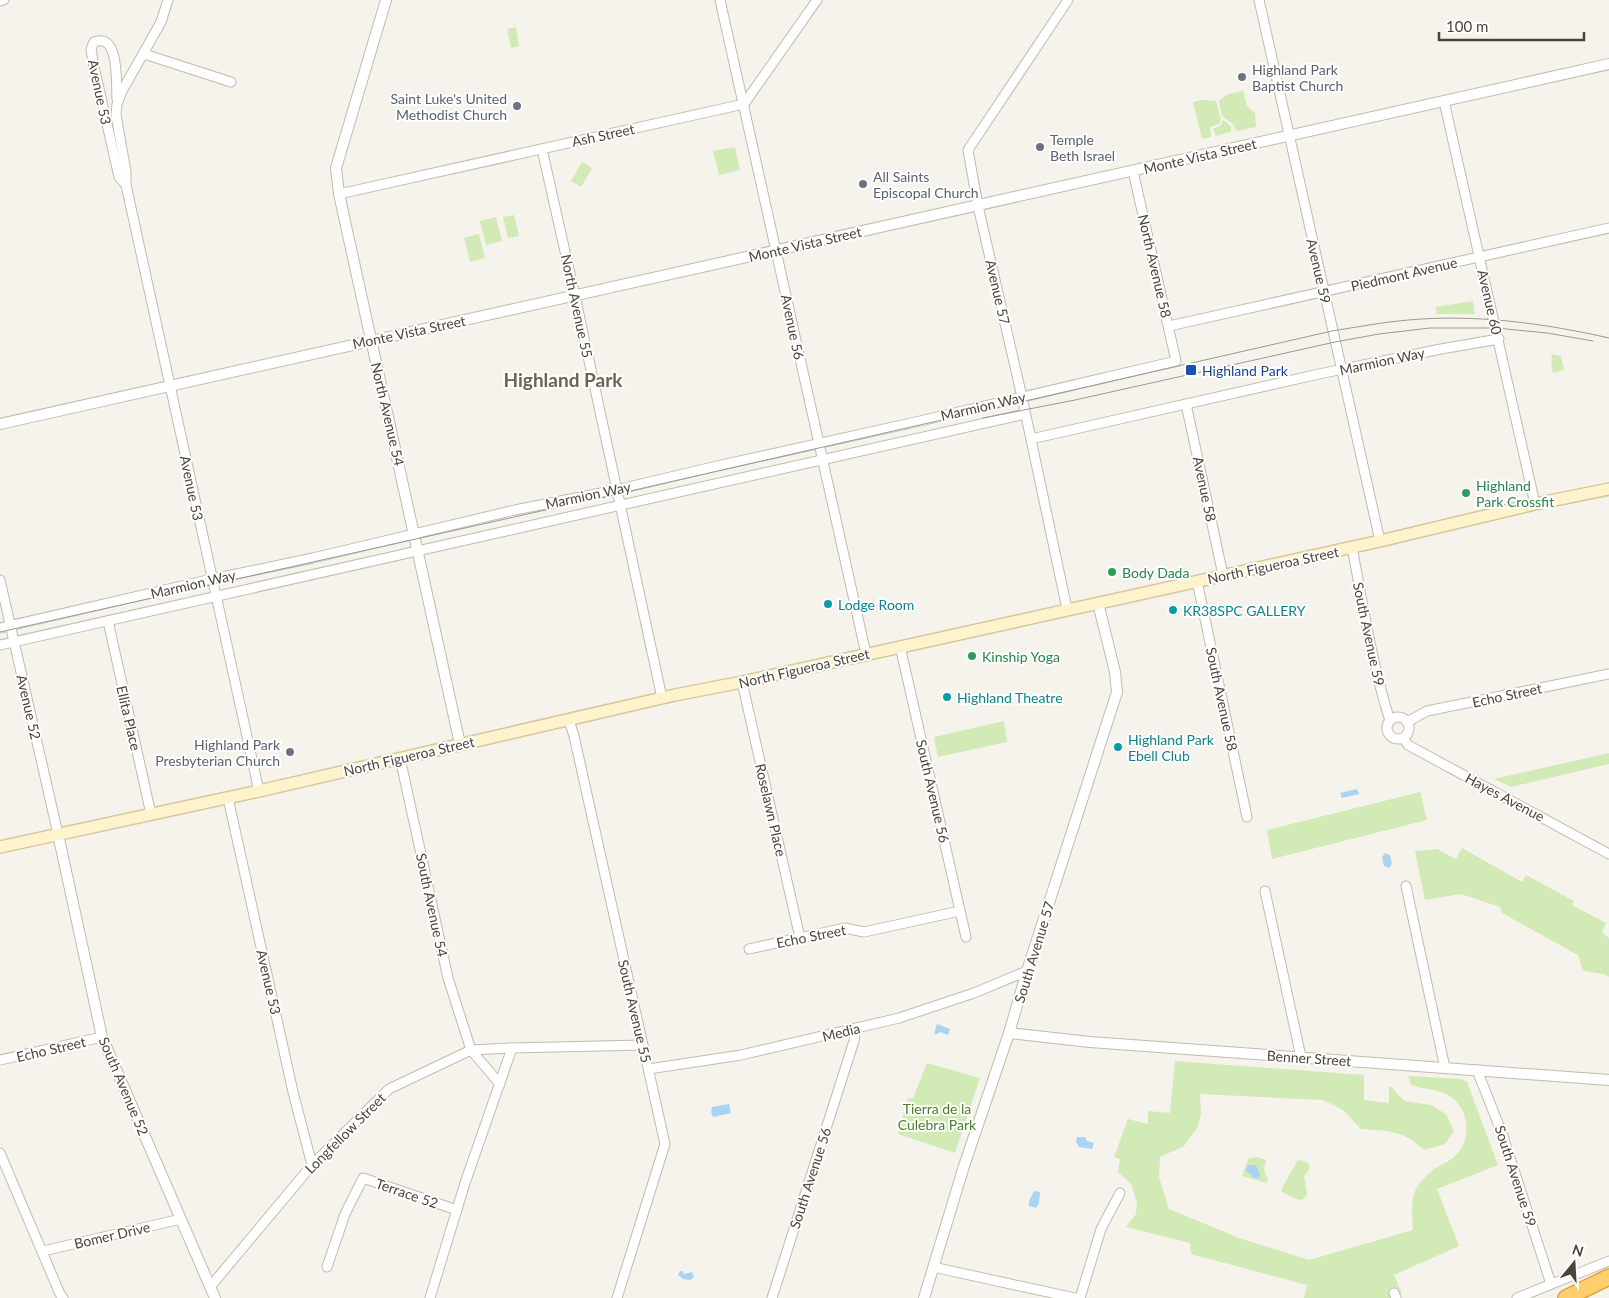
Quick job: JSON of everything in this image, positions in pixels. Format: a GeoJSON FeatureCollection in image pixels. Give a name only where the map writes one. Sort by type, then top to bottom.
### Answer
{"type":"FeatureCollection","features":[{"type":"Feature","properties":{"kind":"highway"},"geometry":{"type":"LineString","coordinates":[[1566,1298],[1609,1278]]}},
{"type":"Feature","properties":{"kind":"main road","name":"North Figueroa Street"},"geometry":{"type":"LineString","coordinates":[[0,847],[228,798],[662,698],[1380,541],[1535,504],[1609,490]]}},
{"type":"Feature","properties":{"kind":"street"},"geometry":{"type":"LineString","coordinates":[[0,1],[4,0]]}},
{"type":"Feature","properties":{"kind":"street","name":"Avenue 53"},"geometry":{"type":"LineString","coordinates":[[117,104],[122,91],[161,22],[168,0]]}},
{"type":"Feature","properties":{"kind":"street","name":"North Avenue 54"},"geometry":{"type":"LineString","coordinates":[[386,0],[336,168],[339,194],[414,534],[419,549],[460,744]]}},
{"type":"Feature","properties":{"kind":"street","name":"Avenue 56"},"geometry":{"type":"LineString","coordinates":[[720,0],[866,654]]}},
{"type":"Feature","properties":{"kind":"street"},"geometry":{"type":"LineString","coordinates":[[744,104],[817,0]]}},
{"type":"Feature","properties":{"kind":"street","name":"Avenue 57"},"geometry":{"type":"LineString","coordinates":[[1067,609],[1022,397],[978,206],[968,150],[1068,0]]}},
{"type":"Feature","properties":{"kind":"street","name":"Avenue 59"},"geometry":{"type":"LineString","coordinates":[[1259,0],[1380,541]]}},
{"type":"Feature","properties":{"kind":"street","name":"Avenue 53"},"geometry":{"type":"LineString","coordinates":[[126,185],[119,177],[90,49],[94,42],[99,40],[107,43],[112,49],[114,58],[116,115],[126,172],[126,185],[259,791]]}},
{"type":"Feature","properties":{"kind":"street"},"geometry":{"type":"LineString","coordinates":[[144,54],[231,82]]}},
{"type":"Feature","properties":{"kind":"street","name":"Monte Vista Street"},"geometry":{"type":"LineString","coordinates":[[0,424],[1609,64]]}},
{"type":"Feature","properties":{"kind":"street","name":"Avenue 60"},"geometry":{"type":"LineString","coordinates":[[1444,101],[1535,504]]}},
{"type":"Feature","properties":{"kind":"street","name":"Ash Street"},"geometry":{"type":"LineString","coordinates":[[339,194],[744,104]]}},
{"type":"Feature","properties":{"kind":"street","name":"North Avenue 55"},"geometry":{"type":"LineString","coordinates":[[542,149],[662,698]]}},
{"type":"Feature","properties":{"kind":"street","name":"North Avenue 58"},"geometry":{"type":"LineString","coordinates":[[1133,171],[1176,361]]}},
{"type":"Feature","properties":{"kind":"street","name":"Piedmont Avenue"},"geometry":{"type":"LineString","coordinates":[[1169,326],[1609,228]]}},
{"type":"Feature","properties":{"kind":"street","name":"Marmion Way"},"geometry":{"type":"LineString","coordinates":[[1031,439],[1341,370],[1499,339]]}},
{"type":"Feature","properties":{"kind":"street","name":"Marmion Way"},"geometry":{"type":"LineString","coordinates":[[0,628],[212,579],[314,558],[515,510],[616,490],[1176,361]]}},
{"type":"Feature","properties":{"kind":"street","name":"Avenue 58"},"geometry":{"type":"LineString","coordinates":[[1186,404],[1224,575]]}},
{"type":"Feature","properties":{"kind":"street","name":"Marmion Way"},"geometry":{"type":"LineString","coordinates":[[0,645],[419,549],[1025,414]]}},
{"type":"Feature","properties":{"kind":"street","name":"South Avenue 59"},"geometry":{"type":"LineString","coordinates":[[1352,547],[1368,634],[1382,696],[1390,721]]}},
{"type":"Feature","properties":{"kind":"street","name":"Avenue 52"},"geometry":{"type":"LineString","coordinates":[[0,580],[58,834]]}},
{"type":"Feature","properties":{"kind":"street","name":"South Avenue 58"},"geometry":{"type":"LineString","coordinates":[[1197,581],[1248,817]]}},
{"type":"Feature","properties":{"kind":"street","name":"South Avenue 57"},"geometry":{"type":"LineString","coordinates":[[924,1298],[964,1166],[1009,1033],[1117,692],[1115,672],[1098,603]]}},
{"type":"Feature","properties":{"kind":"street","name":"Ellita Place"},"geometry":{"type":"LineString","coordinates":[[108,621],[151,814]]}},
{"type":"Feature","properties":{"kind":"street","name":"South Avenue 56"},"geometry":{"type":"LineString","coordinates":[[900,646],[966,937]]}},
{"type":"Feature","properties":{"kind":"street","name":"Echo Street"},"geometry":{"type":"LineString","coordinates":[[1407,722],[1427,711],[1609,674]]}},
{"type":"Feature","properties":{"kind":"street","name":"Roselawn Place"},"geometry":{"type":"LineString","coordinates":[[742,682],[800,938]]}},
{"type":"Feature","properties":{"kind":"street"},"geometry":{"type":"LineString","coordinates":[[1399,718],[1407,722],[1408,733],[1403,738],[1396,739],[1389,735],[1387,728],[1390,721],[1399,718]]}},
{"type":"Feature","properties":{"kind":"street","name":"South Avenue 55"},"geometry":{"type":"LineString","coordinates":[[569,720],[665,1144],[617,1298]]}},
{"type":"Feature","properties":{"kind":"street","name":"Hayes Avenue"},"geometry":{"type":"LineString","coordinates":[[1403,738],[1408,745],[1609,854]]}},
{"type":"Feature","properties":{"kind":"street","name":"South Avenue 54"},"geometry":{"type":"LineString","coordinates":[[400,758],[448,978],[471,1050]]}},
{"type":"Feature","properties":{"kind":"street","name":"Avenue 53"},"geometry":{"type":"LineString","coordinates":[[228,798],[293,1092],[312,1165]]}},
{"type":"Feature","properties":{"kind":"street","name":"South Avenue 52"},"geometry":{"type":"LineString","coordinates":[[58,834],[102,1037],[215,1298]]}},
{"type":"Feature","properties":{"kind":"street"},"geometry":{"type":"LineString","coordinates":[[1406,886],[1445,1068]]}},
{"type":"Feature","properties":{"kind":"street"},"geometry":{"type":"LineString","coordinates":[[1265,891],[1301,1057]]}},
{"type":"Feature","properties":{"kind":"street","name":"Echo Street"},"geometry":{"type":"LineString","coordinates":[[749,949],[845,928],[864,932],[960,911]]}},
{"type":"Feature","properties":{"kind":"street","name":"Media"},"geometry":{"type":"LineString","coordinates":[[649,1069],[741,1055],[856,1028],[925,1010],[1028,971]]}},
{"type":"Feature","properties":{"kind":"street","name":"South Avenue 56"},"geometry":{"type":"LineString","coordinates":[[772,1298],[854,1041],[856,1028]]}},
{"type":"Feature","properties":{"kind":"street","name":"Benner Street"},"geometry":{"type":"LineString","coordinates":[[1009,1033],[1090,1042],[1609,1080]]}},
{"type":"Feature","properties":{"kind":"street","name":"Echo Street"},"geometry":{"type":"LineString","coordinates":[[0,1060],[102,1037]]}},
{"type":"Feature","properties":{"kind":"street","name":"Longfellow Street"},"geometry":{"type":"LineString","coordinates":[[210,1286],[312,1165],[388,1089],[471,1050],[643,1045]]}},
{"type":"Feature","properties":{"kind":"street"},"geometry":{"type":"LineString","coordinates":[[430,1298],[457,1210],[512,1048]]}},
{"type":"Feature","properties":{"kind":"street"},"geometry":{"type":"LineString","coordinates":[[471,1050],[500,1084]]}},
{"type":"Feature","properties":{"kind":"street","name":"South Avenue 59"},"geometry":{"type":"LineString","coordinates":[[1477,1070],[1503,1136],[1551,1284]]}},
{"type":"Feature","properties":{"kind":"street"},"geometry":{"type":"LineString","coordinates":[[0,1152],[63,1298]]}},
{"type":"Feature","properties":{"kind":"street","name":"Terrace 52"},"geometry":{"type":"LineString","coordinates":[[327,1267],[345,1214],[363,1178],[457,1210]]}},
{"type":"Feature","properties":{"kind":"street"},"geometry":{"type":"LineString","coordinates":[[1080,1298],[1101,1229],[1120,1194]]}},
{"type":"Feature","properties":{"kind":"street","name":"Bomer Drive"},"geometry":{"type":"LineString","coordinates":[[43,1251],[182,1219]]}},
{"type":"Feature","properties":{"kind":"street"},"geometry":{"type":"LineString","coordinates":[[1517,1298],[1609,1261]]}},
{"type":"Feature","properties":{"kind":"street"},"geometry":{"type":"LineString","coordinates":[[933,1267],[1075,1298]]}},
{"type":"Feature","properties":{"kind":"green space"},"geometry":{"type":"Polygon","coordinates":[[[516,27],[519,46],[511,48],[507,29],[516,27]]]}},
{"type":"Feature","properties":{"kind":"green space"},"geometry":{"type":"Polygon","coordinates":[[[1243,91],[1247,106],[1255,113],[1256,127],[1237,131],[1232,123],[1222,116],[1219,101],[1228,94],[1243,91]]]}},
{"type":"Feature","properties":{"kind":"green space"},"geometry":{"type":"Polygon","coordinates":[[[1201,100],[1216,101],[1221,120],[1219,124],[1210,127],[1211,137],[1202,139],[1193,102],[1201,100]]]}},
{"type":"Feature","properties":{"kind":"green space"},"geometry":{"type":"Polygon","coordinates":[[[1223,120],[1231,126],[1231,132],[1216,136],[1213,129],[1221,125],[1223,120]]]}},
{"type":"Feature","properties":{"kind":"green space"},"geometry":{"type":"Polygon","coordinates":[[[735,147],[740,170],[719,175],[713,151],[735,147]]]}},
{"type":"Feature","properties":{"kind":"green space"},"geometry":{"type":"Polygon","coordinates":[[[582,162],[592,168],[581,187],[571,181],[582,162]]]}},
{"type":"Feature","properties":{"kind":"green space"},"geometry":{"type":"Polygon","coordinates":[[[514,215],[519,236],[508,238],[503,217],[514,215]]]}},
{"type":"Feature","properties":{"kind":"green space"},"geometry":{"type":"Polygon","coordinates":[[[496,217],[502,241],[486,245],[480,221],[496,217]]]}},
{"type":"Feature","properties":{"kind":"green space"},"geometry":{"type":"Polygon","coordinates":[[[479,234],[485,258],[470,262],[464,238],[479,234]]]}},
{"type":"Feature","properties":{"kind":"green space"},"geometry":{"type":"Polygon","coordinates":[[[1473,301],[1475,314],[1437,314],[1435,307],[1473,301]]]}},
{"type":"Feature","properties":{"kind":"green space"},"geometry":{"type":"Polygon","coordinates":[[[1551,354],[1561,356],[1564,370],[1553,373],[1551,354]]]}},
{"type":"Feature","properties":{"kind":"green space"},"geometry":{"type":"Polygon","coordinates":[[[1004,721],[1007,742],[938,757],[934,737],[1004,721]]]}},
{"type":"Feature","properties":{"kind":"green space"},"geometry":{"type":"Polygon","coordinates":[[[1609,753],[1609,764],[1511,787],[1494,779],[1609,753]]]}},
{"type":"Feature","properties":{"kind":"green space"},"geometry":{"type":"Polygon","coordinates":[[[1420,792],[1427,820],[1272,859],[1267,830],[1420,792]]]}},
{"type":"Feature","properties":{"kind":"green space"},"geometry":{"type":"Polygon","coordinates":[[[1462,848],[1522,882],[1526,875],[1574,901],[1572,905],[1606,923],[1602,933],[1609,938],[1609,977],[1604,974],[1583,971],[1578,955],[1502,913],[1500,907],[1461,894],[1425,900],[1415,851],[1437,849],[1456,859],[1462,848]]]}},
{"type":"Feature","properties":{"kind":"green space"},"geometry":{"type":"Polygon","coordinates":[[[1175,1061],[1364,1075],[1364,1100],[1389,1103],[1389,1087],[1392,1087],[1405,1101],[1431,1105],[1446,1114],[1454,1131],[1445,1144],[1424,1150],[1402,1135],[1387,1131],[1361,1129],[1343,1110],[1323,1100],[1200,1094],[1201,1115],[1197,1128],[1184,1146],[1160,1157],[1159,1177],[1169,1209],[1239,1238],[1309,1260],[1413,1230],[1412,1204],[1416,1189],[1430,1172],[1454,1157],[1460,1150],[1464,1142],[1466,1124],[1461,1108],[1448,1095],[1411,1085],[1408,1076],[1462,1079],[1467,1082],[1498,1165],[1437,1189],[1459,1246],[1394,1275],[1402,1293],[1391,1298],[1304,1298],[1307,1285],[1191,1254],[1190,1243],[1126,1227],[1136,1214],[1137,1203],[1131,1184],[1118,1172],[1120,1159],[1114,1157],[1128,1119],[1148,1124],[1148,1111],[1170,1113],[1175,1061]]]}},
{"type":"Feature","properties":{"kind":"green space","name":"Tierra de la Culebra Park"},"geometry":{"type":"Polygon","coordinates":[[[927,1063],[980,1078],[955,1153],[898,1134],[908,1098],[913,1098],[927,1063]]]}},
{"type":"Feature","properties":{"kind":"green space"},"geometry":{"type":"Polygon","coordinates":[[[1258,1157],[1266,1160],[1264,1170],[1268,1179],[1266,1183],[1242,1176],[1249,1158],[1258,1157]]]}},
{"type":"Feature","properties":{"kind":"green space"},"geometry":{"type":"Polygon","coordinates":[[[1298,1160],[1309,1164],[1309,1170],[1304,1176],[1307,1194],[1304,1199],[1299,1200],[1282,1192],[1282,1188],[1298,1160]]]}},
{"type":"Feature","properties":{"kind":"water"},"geometry":{"type":"Polygon","coordinates":[[[1357,789],[1359,794],[1342,798],[1340,793],[1357,789]]]}},
{"type":"Feature","properties":{"kind":"water"},"geometry":{"type":"Polygon","coordinates":[[[1385,853],[1390,855],[1392,864],[1389,868],[1384,866],[1382,857],[1385,853]]]}},
{"type":"Feature","properties":{"kind":"water"},"geometry":{"type":"Polygon","coordinates":[[[937,1024],[950,1029],[948,1035],[940,1032],[934,1034],[937,1024]]]}},
{"type":"Feature","properties":{"kind":"water"},"geometry":{"type":"Polygon","coordinates":[[[729,1104],[731,1113],[713,1117],[712,1107],[729,1104]]]}},
{"type":"Feature","properties":{"kind":"water"},"geometry":{"type":"Polygon","coordinates":[[[1077,1137],[1085,1137],[1087,1141],[1094,1143],[1092,1149],[1079,1147],[1076,1142],[1077,1137]]]}},
{"type":"Feature","properties":{"kind":"water"},"geometry":{"type":"Polygon","coordinates":[[[1248,1165],[1256,1165],[1260,1174],[1259,1178],[1253,1178],[1251,1174],[1245,1171],[1248,1165]]]}},
{"type":"Feature","properties":{"kind":"water"},"geometry":{"type":"Polygon","coordinates":[[[1034,1191],[1040,1192],[1039,1203],[1036,1208],[1029,1206],[1029,1201],[1034,1191]]]}},
{"type":"Feature","properties":{"kind":"water"},"geometry":{"type":"Polygon","coordinates":[[[680,1271],[683,1271],[684,1274],[692,1272],[694,1277],[690,1280],[683,1279],[678,1275],[680,1271]]]}},
{"type":"Feature","properties":{"kind":"tram line"},"geometry":{"type":"LineString","coordinates":[[0,632],[1332,331],[1399,321],[1458,318],[1534,324],[1609,338]]}},
{"type":"Feature","properties":{"kind":"tram line"},"geometry":{"type":"LineString","coordinates":[[983,418],[1379,334],[1430,328],[1496,328],[1547,333],[1593,341]]}},
{"type":"Feature","properties":{"kind":"place","name":"Highland Park Baptist Church"},"geometry":{"type":"Point","coordinates":[1242,77]}},
{"type":"Feature","properties":{"kind":"place","name":"Saint Luke's United Methodist Church"},"geometry":{"type":"Point","coordinates":[517,106]}},
{"type":"Feature","properties":{"kind":"place","name":"Temple Beth Israel"},"geometry":{"type":"Point","coordinates":[1040,147]}},
{"type":"Feature","properties":{"kind":"place","name":"All Saints Episcopal Church"},"geometry":{"type":"Point","coordinates":[863,184]}},
{"type":"Feature","properties":{"kind":"place","name":"Highland Park"},"geometry":{"type":"Point","coordinates":[1191,370]}},
{"type":"Feature","properties":{"kind":"place","name":"Highland Park Crossfit"},"geometry":{"type":"Point","coordinates":[1466,493]}},
{"type":"Feature","properties":{"kind":"place","name":"Body Dada"},"geometry":{"type":"Point","coordinates":[1112,572]}},
{"type":"Feature","properties":{"kind":"place","name":"Lodge Room"},"geometry":{"type":"Point","coordinates":[828,604]}},
{"type":"Feature","properties":{"kind":"place","name":"KR38SPC GALLERY"},"geometry":{"type":"Point","coordinates":[1173,610]}},
{"type":"Feature","properties":{"kind":"place","name":"Kinship Yoga"},"geometry":{"type":"Point","coordinates":[972,656]}},
{"type":"Feature","properties":{"kind":"place","name":"Highland Theatre"},"geometry":{"type":"Point","coordinates":[947,697]}},
{"type":"Feature","properties":{"kind":"place","name":"Highland Park Ebell Club"},"geometry":{"type":"Point","coordinates":[1118,747]}},
{"type":"Feature","properties":{"kind":"place","name":"Highland Park Presbyterian Church"},"geometry":{"type":"Point","coordinates":[290,752]}},
{"type":"Feature","properties":{"kind":"district","name":"Highland Park"},"geometry":{"type":"Point","coordinates":[563,379]}}]}
